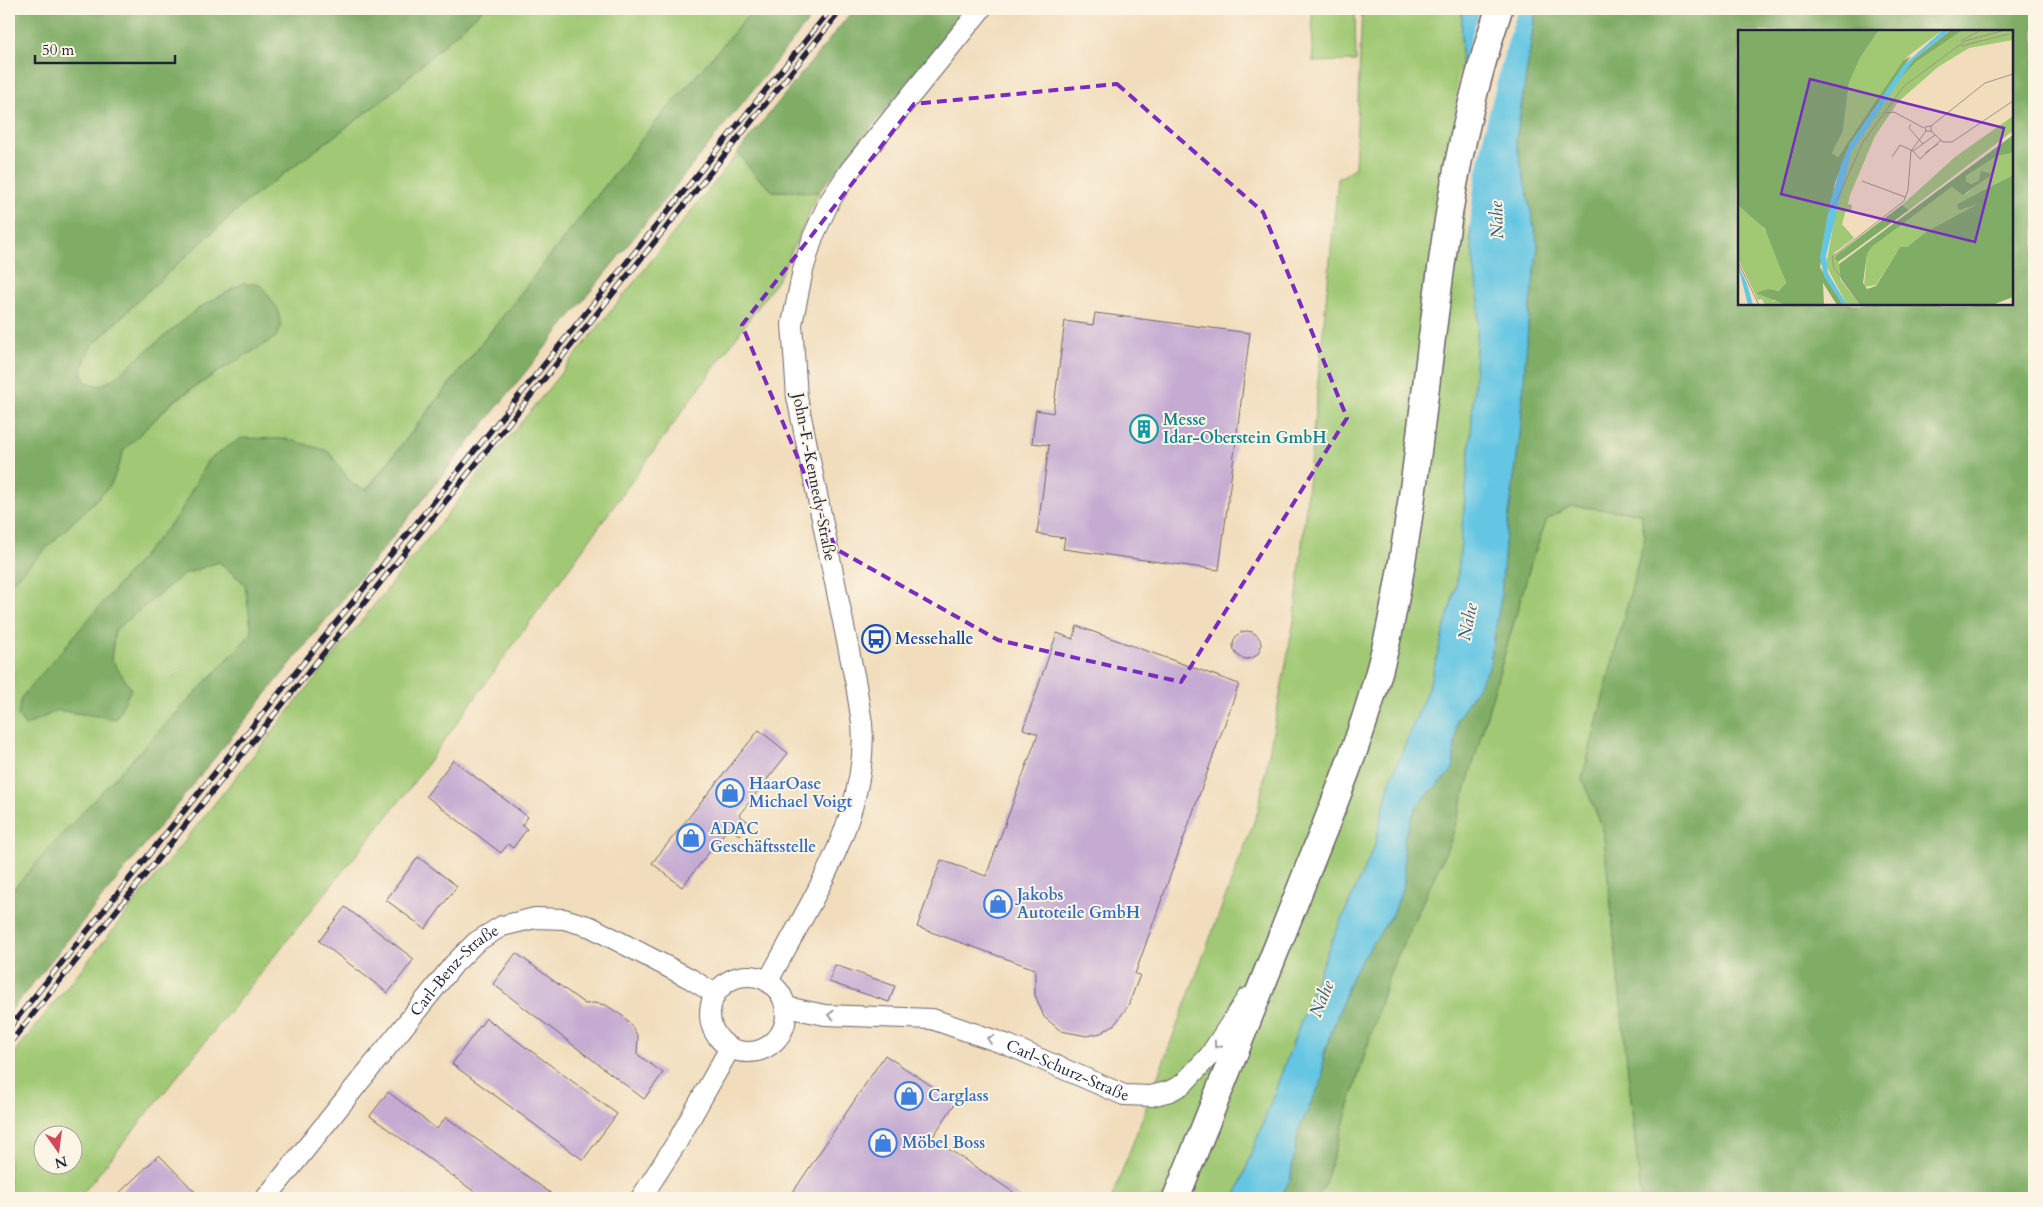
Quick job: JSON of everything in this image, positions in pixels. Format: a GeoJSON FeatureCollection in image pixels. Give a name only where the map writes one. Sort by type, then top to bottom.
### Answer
{"type":"FeatureCollection","features":[{"type":"Feature","properties":{"kind":"main road"},"geometry":{"type":"LineString","coordinates":[[1176,1198],[1279,944],[1365,721],[1389,630],[1406,541],[1436,307],[1458,160],[1479,75],[1499,9]]}},
{"type":"Feature","properties":{"kind":"street","name":"John-F.-Kennedy-Straße"},"geometry":{"type":"LineString","coordinates":[[768,981],[830,867],[850,814],[861,752],[862,724],[856,685],[798,397],[792,324],[803,270],[819,223],[829,202],[851,169],[981,9]]}},
{"type":"Feature","properties":{"kind":"street","name":"Carl-Benz-Straße"},"geometry":{"type":"LineString","coordinates":[[266,1198],[454,964],[476,942],[502,926],[535,918],[564,919],[591,927],[691,979],[715,994]]}},
{"type":"Feature","properties":{"kind":"street","name":"Carl-Schurz-Straße"},"geometry":{"type":"LineString","coordinates":[[786,1007],[825,1016],[932,1019],[1008,1045],[1124,1095],[1151,1096],[1170,1091],[1183,1084],[1210,1055],[1232,1024],[1279,944]]}},
{"type":"Feature","properties":{"kind":"street"},"geometry":{"type":"LineString","coordinates":[[753,976],[768,981],[782,997],[786,1007],[785,1024],[777,1039],[763,1049],[747,1052],[730,1048],[718,1038],[711,1025],[710,1009],[715,994],[725,983],[738,977],[753,976]]}},
{"type":"Feature","properties":{"kind":"street"},"geometry":{"type":"LineString","coordinates":[[641,1198],[678,1142],[730,1048]]}},
{"type":"Feature","properties":{"kind":"highlighted area"},"geometry":{"type":"Polygon","coordinates":[[[1117,84],[1263,212],[1347,418],[1181,682],[998,640],[836,549],[742,325],[914,104],[1117,84]]]}},
{"type":"Feature","properties":{"kind":"green space"},"geometry":{"type":"Polygon","coordinates":[[[9,9],[483,9],[383,100],[247,201],[147,292],[90,348],[81,370],[85,382],[100,386],[113,379],[197,309],[243,283],[261,285],[278,309],[281,327],[275,338],[219,371],[172,402],[124,450],[111,485],[9,585],[9,9]]]}},
{"type":"Feature","properties":{"kind":"green space"},"geometry":{"type":"Polygon","coordinates":[[[483,9],[754,9],[644,136],[366,490],[352,484],[328,451],[208,460],[179,514],[21,698],[25,726],[58,710],[82,714],[131,689],[111,659],[115,630],[184,574],[219,562],[245,584],[252,633],[99,795],[9,894],[9,585],[111,485],[124,450],[173,402],[219,371],[113,379],[100,386],[85,382],[81,370],[90,348],[147,292],[247,201],[383,100],[483,9]]]}},
{"type":"Feature","properties":{"kind":"green space"},"geometry":{"type":"Polygon","coordinates":[[[754,9],[818,9],[9,1013],[9,894],[99,795],[252,633],[245,584],[219,562],[184,574],[115,630],[111,659],[131,689],[116,719],[58,710],[25,726],[18,716],[21,698],[179,514],[208,460],[241,438],[287,439],[328,451],[352,484],[367,490],[644,136],[754,9]]]}},
{"type":"Feature","properties":{"kind":"green space"},"geometry":{"type":"Polygon","coordinates":[[[854,9],[967,9],[819,192],[773,191],[754,174],[738,152],[854,9]]]}},
{"type":"Feature","properties":{"kind":"green space"},"geometry":{"type":"Polygon","coordinates":[[[1312,9],[1355,9],[1356,61],[1313,62],[1312,9]]]}},
{"type":"Feature","properties":{"kind":"green space"},"geometry":{"type":"Polygon","coordinates":[[[1362,9],[1462,9],[1460,157],[1479,303],[1471,435],[1457,582],[1429,686],[1389,784],[1375,845],[1325,957],[1235,1198],[1112,1198],[1258,811],[1295,616],[1338,179],[1355,168],[1362,9]]]}},
{"type":"Feature","properties":{"kind":"green space"},"geometry":{"type":"Polygon","coordinates":[[[1536,9],[2034,9],[2034,1198],[1641,1198],[1603,829],[1582,779],[1645,536],[1640,513],[1571,506],[1547,519],[1531,563],[1450,843],[1390,972],[1324,1187],[1316,1198],[1280,1198],[1290,1180],[1298,1131],[1323,1078],[1323,1056],[1353,973],[1394,912],[1404,883],[1404,838],[1417,805],[1453,770],[1457,720],[1489,668],[1501,597],[1505,543],[1520,435],[1529,312],[1538,246],[1516,141],[1536,9]]]}},
{"type":"Feature","properties":{"kind":"green space"},"geometry":{"type":"Polygon","coordinates":[[[738,153],[754,174],[773,191],[819,192],[779,278],[406,793],[79,1198],[9,1198],[9,1059],[738,153]]]}},
{"type":"Feature","properties":{"kind":"green space"},"geometry":{"type":"Polygon","coordinates":[[[1571,506],[1640,513],[1645,536],[1582,779],[1603,828],[1641,1198],[1316,1198],[1324,1187],[1390,972],[1450,843],[1531,563],[1547,519],[1571,506]]]}},
{"type":"Feature","properties":{"kind":"water","name":"Nahe"},"geometry":{"type":"Polygon","coordinates":[[[1462,9],[1536,9],[1516,141],[1538,246],[1529,312],[1520,435],[1505,543],[1501,597],[1489,668],[1457,720],[1453,770],[1417,805],[1404,838],[1404,883],[1394,912],[1353,973],[1323,1055],[1323,1078],[1298,1131],[1290,1180],[1280,1198],[1235,1198],[1325,957],[1375,845],[1389,784],[1429,686],[1457,582],[1471,435],[1479,303],[1460,157],[1462,9]]]}},
{"type":"Feature","properties":{"kind":"pier"},"geometry":{"type":"Polygon","coordinates":[[[1480,9],[1518,9],[1504,54],[1486,125],[1474,188],[1468,241],[1457,157],[1458,79],[1480,9]]]}},
{"type":"Feature","properties":{"kind":"building","name":"Messe Idar-Oberstein GmbH"},"geometry":{"type":"Polygon","coordinates":[[[1095,313],[1250,333],[1219,570],[1063,549],[1065,538],[1037,534],[1049,445],[1032,443],[1036,410],[1053,413],[1065,321],[1093,325],[1095,313]]]}},
{"type":"Feature","properties":{"kind":"building"},"geometry":{"type":"Polygon","coordinates":[[[1077,626],[1239,684],[1135,974],[1140,975],[1128,1006],[1115,1024],[1101,1033],[1087,1036],[1061,1031],[1044,1017],[1035,995],[1035,969],[917,927],[941,860],[986,876],[1038,734],[1023,729],[1057,633],[1073,639],[1077,626]]]}},
{"type":"Feature","properties":{"kind":"building"},"geometry":{"type":"Polygon","coordinates":[[[1247,631],[1257,635],[1261,645],[1257,655],[1247,659],[1237,655],[1233,645],[1237,635],[1247,631]]]}},
{"type":"Feature","properties":{"kind":"building"},"geometry":{"type":"Polygon","coordinates":[[[759,730],[788,753],[739,815],[750,823],[739,835],[729,827],[682,887],[652,863],[759,730]]]}},
{"type":"Feature","properties":{"kind":"building"},"geometry":{"type":"Polygon","coordinates":[[[453,760],[528,817],[522,825],[527,829],[513,848],[508,844],[501,853],[426,796],[453,760]]]}},
{"type":"Feature","properties":{"kind":"building"},"geometry":{"type":"Polygon","coordinates":[[[418,857],[457,886],[425,929],[386,900],[418,857]]]}},
{"type":"Feature","properties":{"kind":"building"},"geometry":{"type":"Polygon","coordinates":[[[345,907],[414,959],[388,993],[319,941],[345,907]]]}},
{"type":"Feature","properties":{"kind":"building"},"geometry":{"type":"Polygon","coordinates":[[[516,953],[585,1004],[606,1005],[624,1017],[632,1026],[638,1037],[637,1054],[663,1073],[644,1099],[493,984],[516,953]]]}},
{"type":"Feature","properties":{"kind":"building"},"geometry":{"type":"Polygon","coordinates":[[[835,965],[895,986],[889,1002],[829,982],[835,965]]]}},
{"type":"Feature","properties":{"kind":"building"},"geometry":{"type":"Polygon","coordinates":[[[486,1018],[617,1114],[583,1160],[452,1064],[486,1018]]]}},
{"type":"Feature","properties":{"kind":"building","name":"Möbel Boss"},"geometry":{"type":"Polygon","coordinates":[[[885,1055],[956,1102],[932,1138],[1022,1198],[789,1198],[885,1055]]]}},
{"type":"Feature","properties":{"kind":"building"},"geometry":{"type":"Polygon","coordinates":[[[388,1092],[437,1129],[446,1117],[557,1198],[483,1198],[370,1116],[388,1092]]]}},
{"type":"Feature","properties":{"kind":"building"},"geometry":{"type":"Polygon","coordinates":[[[159,1155],[201,1198],[114,1198],[159,1155]]]}},
{"type":"Feature","properties":{"kind":"railway"},"geometry":{"type":"LineString","coordinates":[[9,1028],[831,9]]}},
{"type":"Feature","properties":{"kind":"railway"},"geometry":{"type":"LineString","coordinates":[[9,1044],[842,9]]}},
{"type":"Feature","properties":{"kind":"place","name":"Messe Idar-Oberstein GmbH"},"geometry":{"type":"Point","coordinates":[1144,429]}},
{"type":"Feature","properties":{"kind":"place","name":"Messehalle"},"geometry":{"type":"Point","coordinates":[876,639]}},
{"type":"Feature","properties":{"kind":"place","name":"HaarOase Michael Voigt"},"geometry":{"type":"Point","coordinates":[730,793]}},
{"type":"Feature","properties":{"kind":"place","name":"ADAC Geschäftsstelle"},"geometry":{"type":"Point","coordinates":[691,838]}},
{"type":"Feature","properties":{"kind":"place","name":"Jakobs Autoteile GmbH"},"geometry":{"type":"Point","coordinates":[998,904]}},
{"type":"Feature","properties":{"kind":"place","name":"Carglass"},"geometry":{"type":"Point","coordinates":[909,1096]}},
{"type":"Feature","properties":{"kind":"place","name":"Möbel Boss"},"geometry":{"type":"Point","coordinates":[883,1143]}}]}
